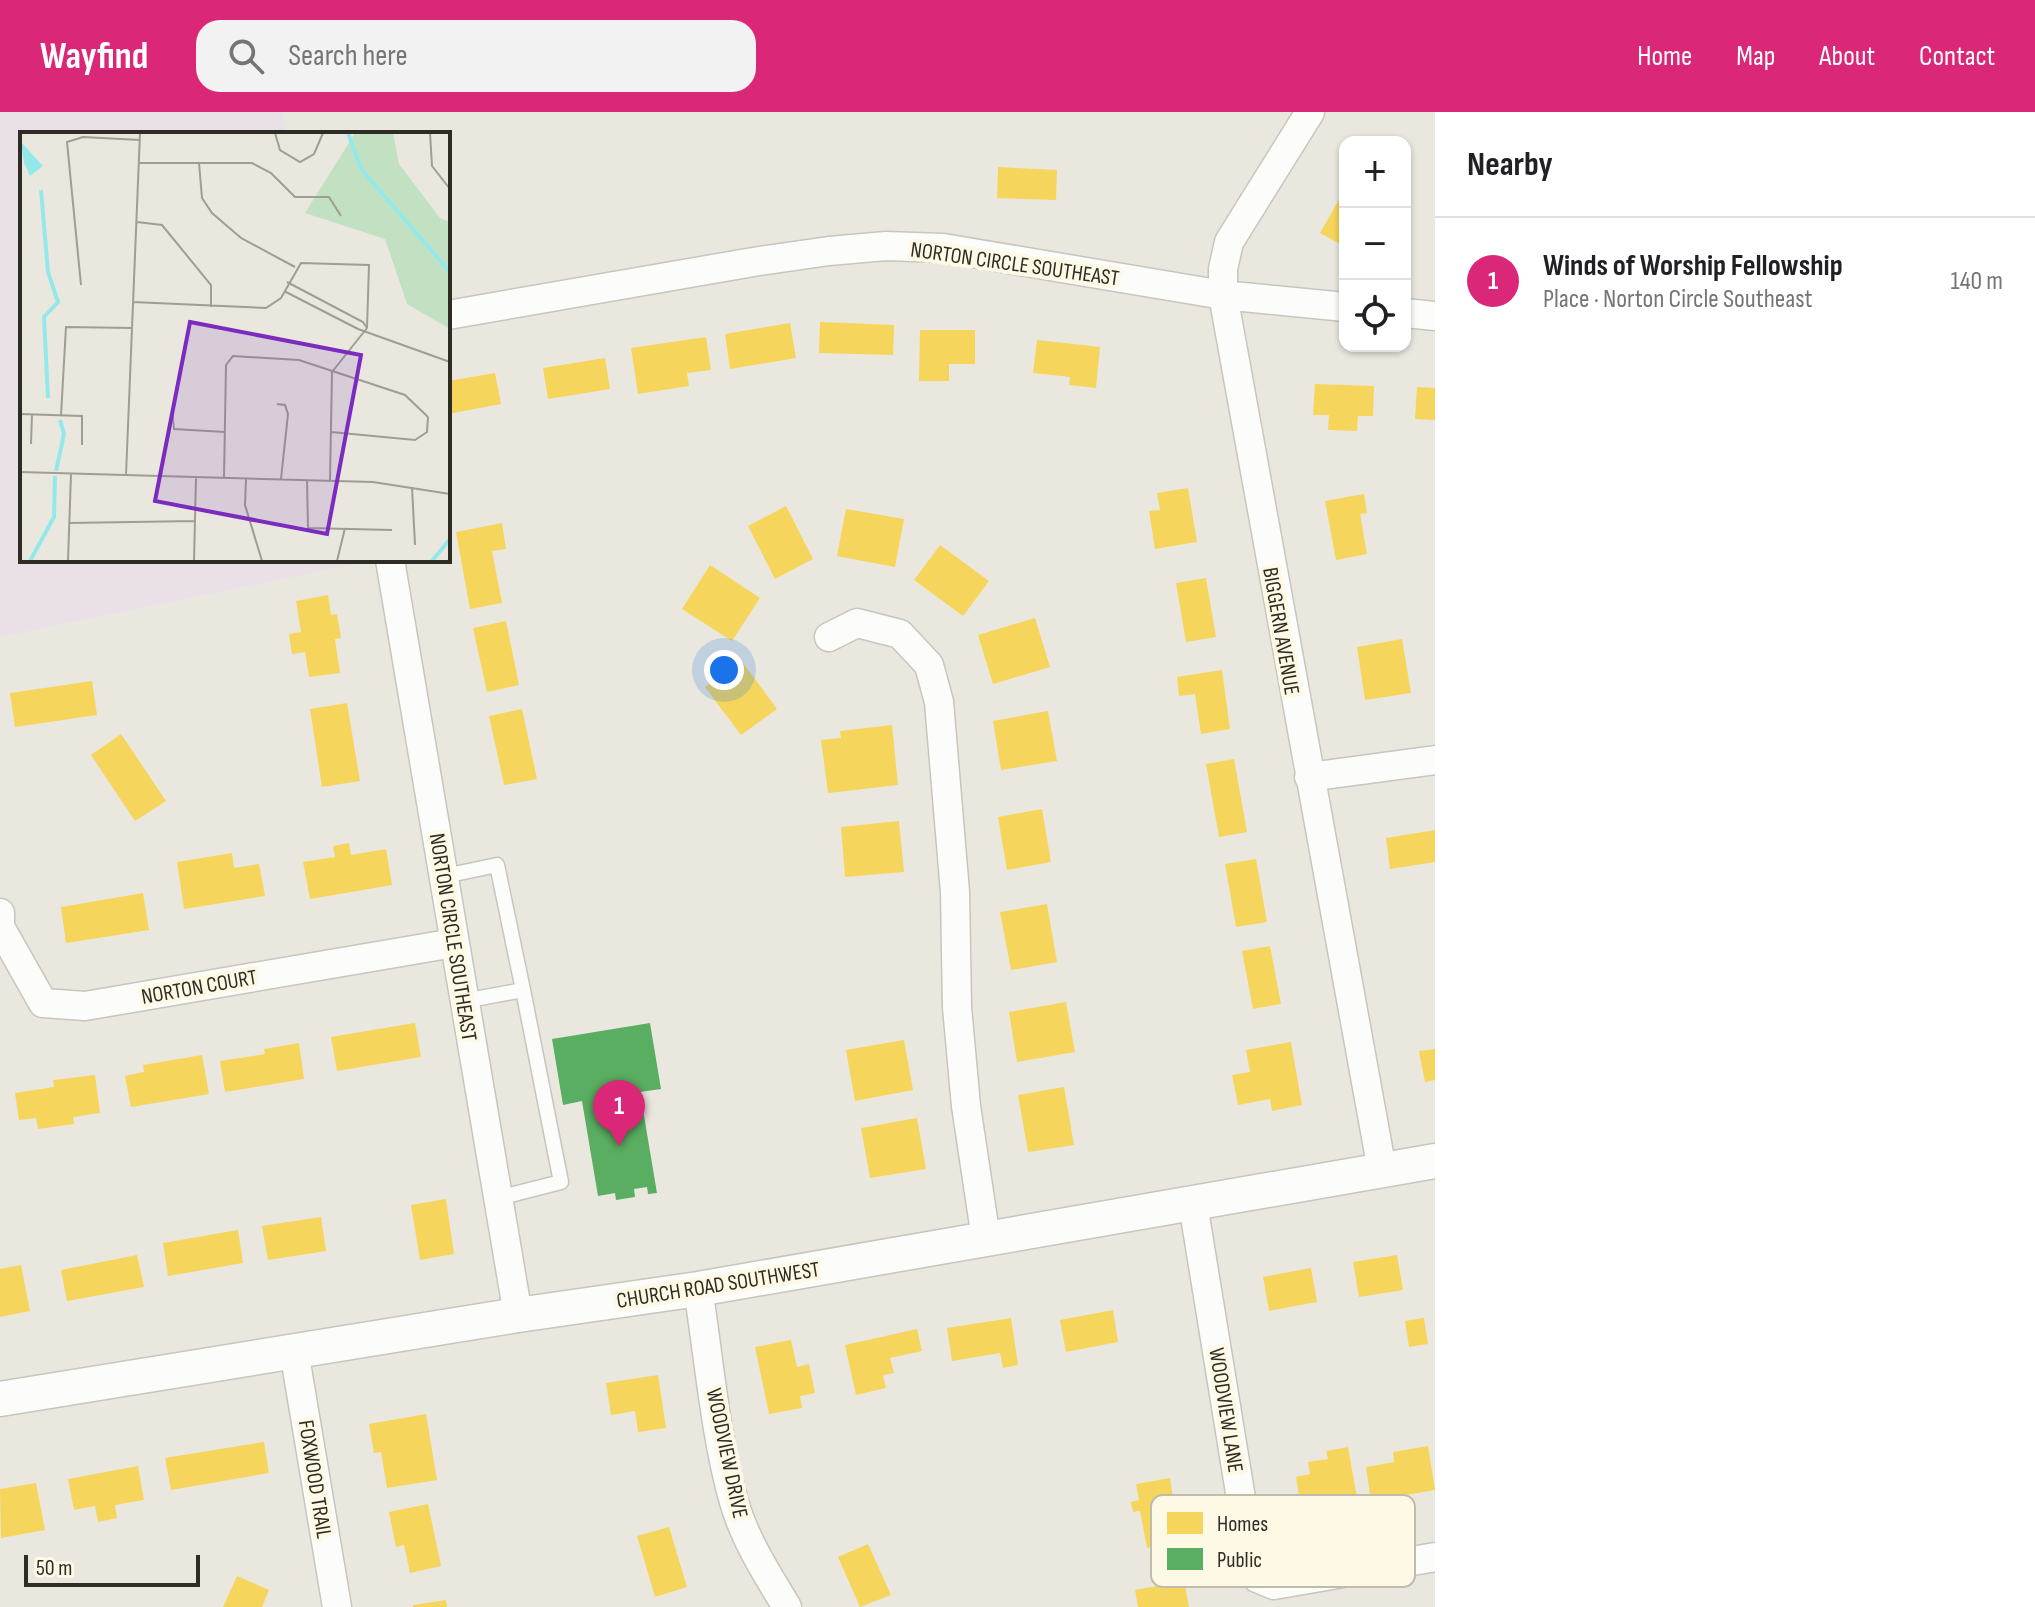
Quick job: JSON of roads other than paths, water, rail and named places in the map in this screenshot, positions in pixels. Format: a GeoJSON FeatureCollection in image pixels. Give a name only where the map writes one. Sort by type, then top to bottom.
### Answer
{"type":"FeatureCollection","features":[{"type":"Feature","properties":{"kind":"street","name":"BIGGERN AVENUE"},"geometry":{"type":"LineString","coordinates":[[1310,112],[1229,242],[1223,269],[1223,295],[1382,1170]]}},
{"type":"Feature","properties":{"kind":"street","name":"NORTON CIRCLE SOUTHEAST"},"geometry":{"type":"LineString","coordinates":[[450,315],[759,261],[886,246],[943,248],[1223,295],[1339,306]]}},
{"type":"Feature","properties":{"kind":"street"},"geometry":{"type":"LineString","coordinates":[[1411,314],[1435,316]]}},
{"type":"Feature","properties":{"kind":"street","name":"NORTON CIRCLE SOUTHEAST"},"geometry":{"type":"LineString","coordinates":[[390,562],[518,1315]]}},
{"type":"Feature","properties":{"kind":"street"},"geometry":{"type":"LineString","coordinates":[[829,637],[857,623],[900,634],[929,665],[939,702],[955,892],[958,1021],[966,1106],[986,1239]]}},
{"type":"Feature","properties":{"kind":"street"},"geometry":{"type":"LineString","coordinates":[[1309,777],[1435,760]]}},
{"type":"Feature","properties":{"kind":"street","name":"NORTON COURT"},"geometry":{"type":"LineString","coordinates":[[0,913],[0,927],[43,1003],[85,1006],[454,943]]}},
{"type":"Feature","properties":{"kind":"street","name":"CHURCH ROAD SOUTHWEST"},"geometry":{"type":"LineString","coordinates":[[0,1399],[698,1289],[1435,1161]]}},
{"type":"Feature","properties":{"kind":"street","name":"WOODVIEW LANE"},"geometry":{"type":"LineString","coordinates":[[1193,1204],[1240,1495]]}},
{"type":"Feature","properties":{"kind":"street","name":"WOODVIEW DRIVE"},"geometry":{"type":"LineString","coordinates":[[698,1289],[734,1504],[755,1554],[787,1607]]}},
{"type":"Feature","properties":{"kind":"street","name":"FOXWOOD TRAIL"},"geometry":{"type":"LineString","coordinates":[[294,1351],[337,1607]]}},
{"type":"Feature","properties":{"kind":"street","name":"WOODVIEW LANE"},"geometry":{"type":"LineString","coordinates":[[1415,1560],[1435,1557]]}},
{"type":"Feature","properties":{"kind":"lane"},"geometry":{"type":"LineString","coordinates":[[445,876],[497,865],[561,1182],[498,1198]]}},
{"type":"Feature","properties":{"kind":"lane"},"geometry":{"type":"LineString","coordinates":[[464,1001],[523,990]]}},
{"type":"Feature","properties":{"kind":"place","name":"Winds of Worship Fellowship"},"geometry":{"type":"Point","coordinates":[619,1146]}}]}
